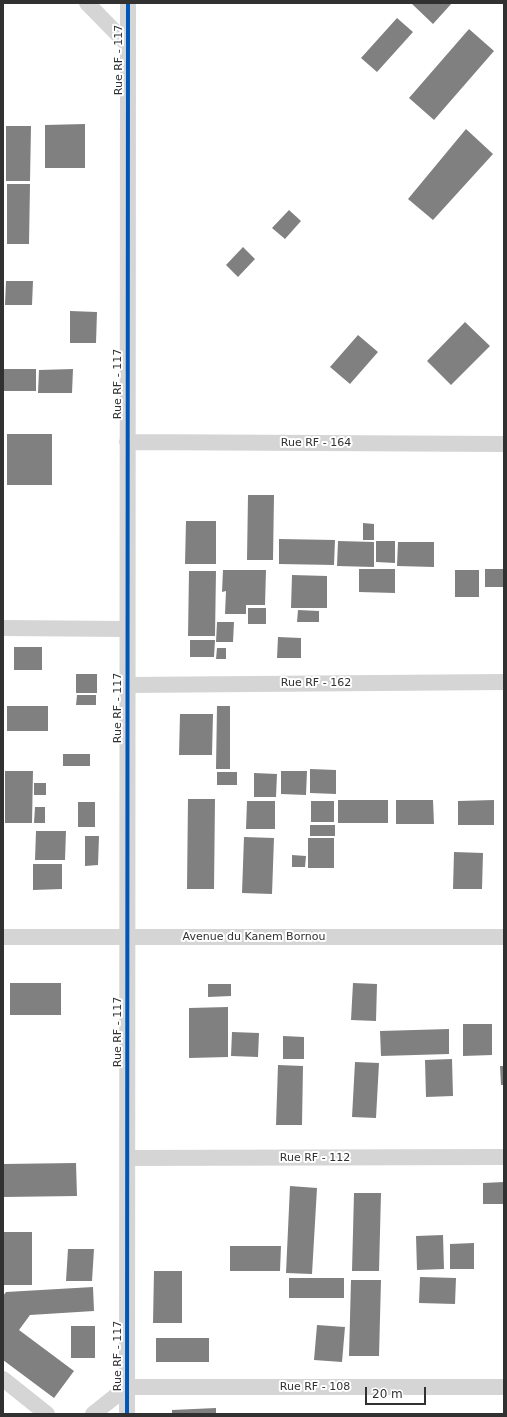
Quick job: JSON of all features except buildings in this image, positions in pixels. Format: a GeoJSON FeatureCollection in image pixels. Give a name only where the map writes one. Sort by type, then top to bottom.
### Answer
{"type":"FeatureCollection","features":[{"type":"Feature","properties":{"kind":"street"},"geometry":{"type":"LineString","coordinates":[[87,3],[128,45]]}},
{"type":"Feature","properties":{"kind":"street","name":"Rue RF - 117"},"geometry":{"type":"LineString","coordinates":[[127,1414],[128,3]]}},
{"type":"Feature","properties":{"kind":"street","name":"Rue RF - 164"},"geometry":{"type":"LineString","coordinates":[[127,442],[504,444]]}},
{"type":"Feature","properties":{"kind":"street"},"geometry":{"type":"LineString","coordinates":[[3,628],[127,628]]}},
{"type":"Feature","properties":{"kind":"street","name":"Rue RF - 162"},"geometry":{"type":"LineString","coordinates":[[127,685],[504,682]]}},
{"type":"Feature","properties":{"kind":"street","name":"Avenue du Kanem Bornou"},"geometry":{"type":"LineString","coordinates":[[3,937],[504,938]]}},
{"type":"Feature","properties":{"kind":"street","name":"Rue RF - 112"},"geometry":{"type":"LineString","coordinates":[[127,1158],[504,1157]]}},
{"type":"Feature","properties":{"kind":"street"},"geometry":{"type":"LineString","coordinates":[[3,1379],[47,1414]]}},
{"type":"Feature","properties":{"kind":"street"},"geometry":{"type":"LineString","coordinates":[[93,1414],[127,1387]]}},
{"type":"Feature","properties":{"kind":"street","name":"Rue RF - 108"},"geometry":{"type":"LineString","coordinates":[[127,1387],[504,1387]]}},
{"type":"Feature","properties":{"kind":"cycle path"},"geometry":{"type":"LineString","coordinates":[[127,1414],[128,3]]}}]}
